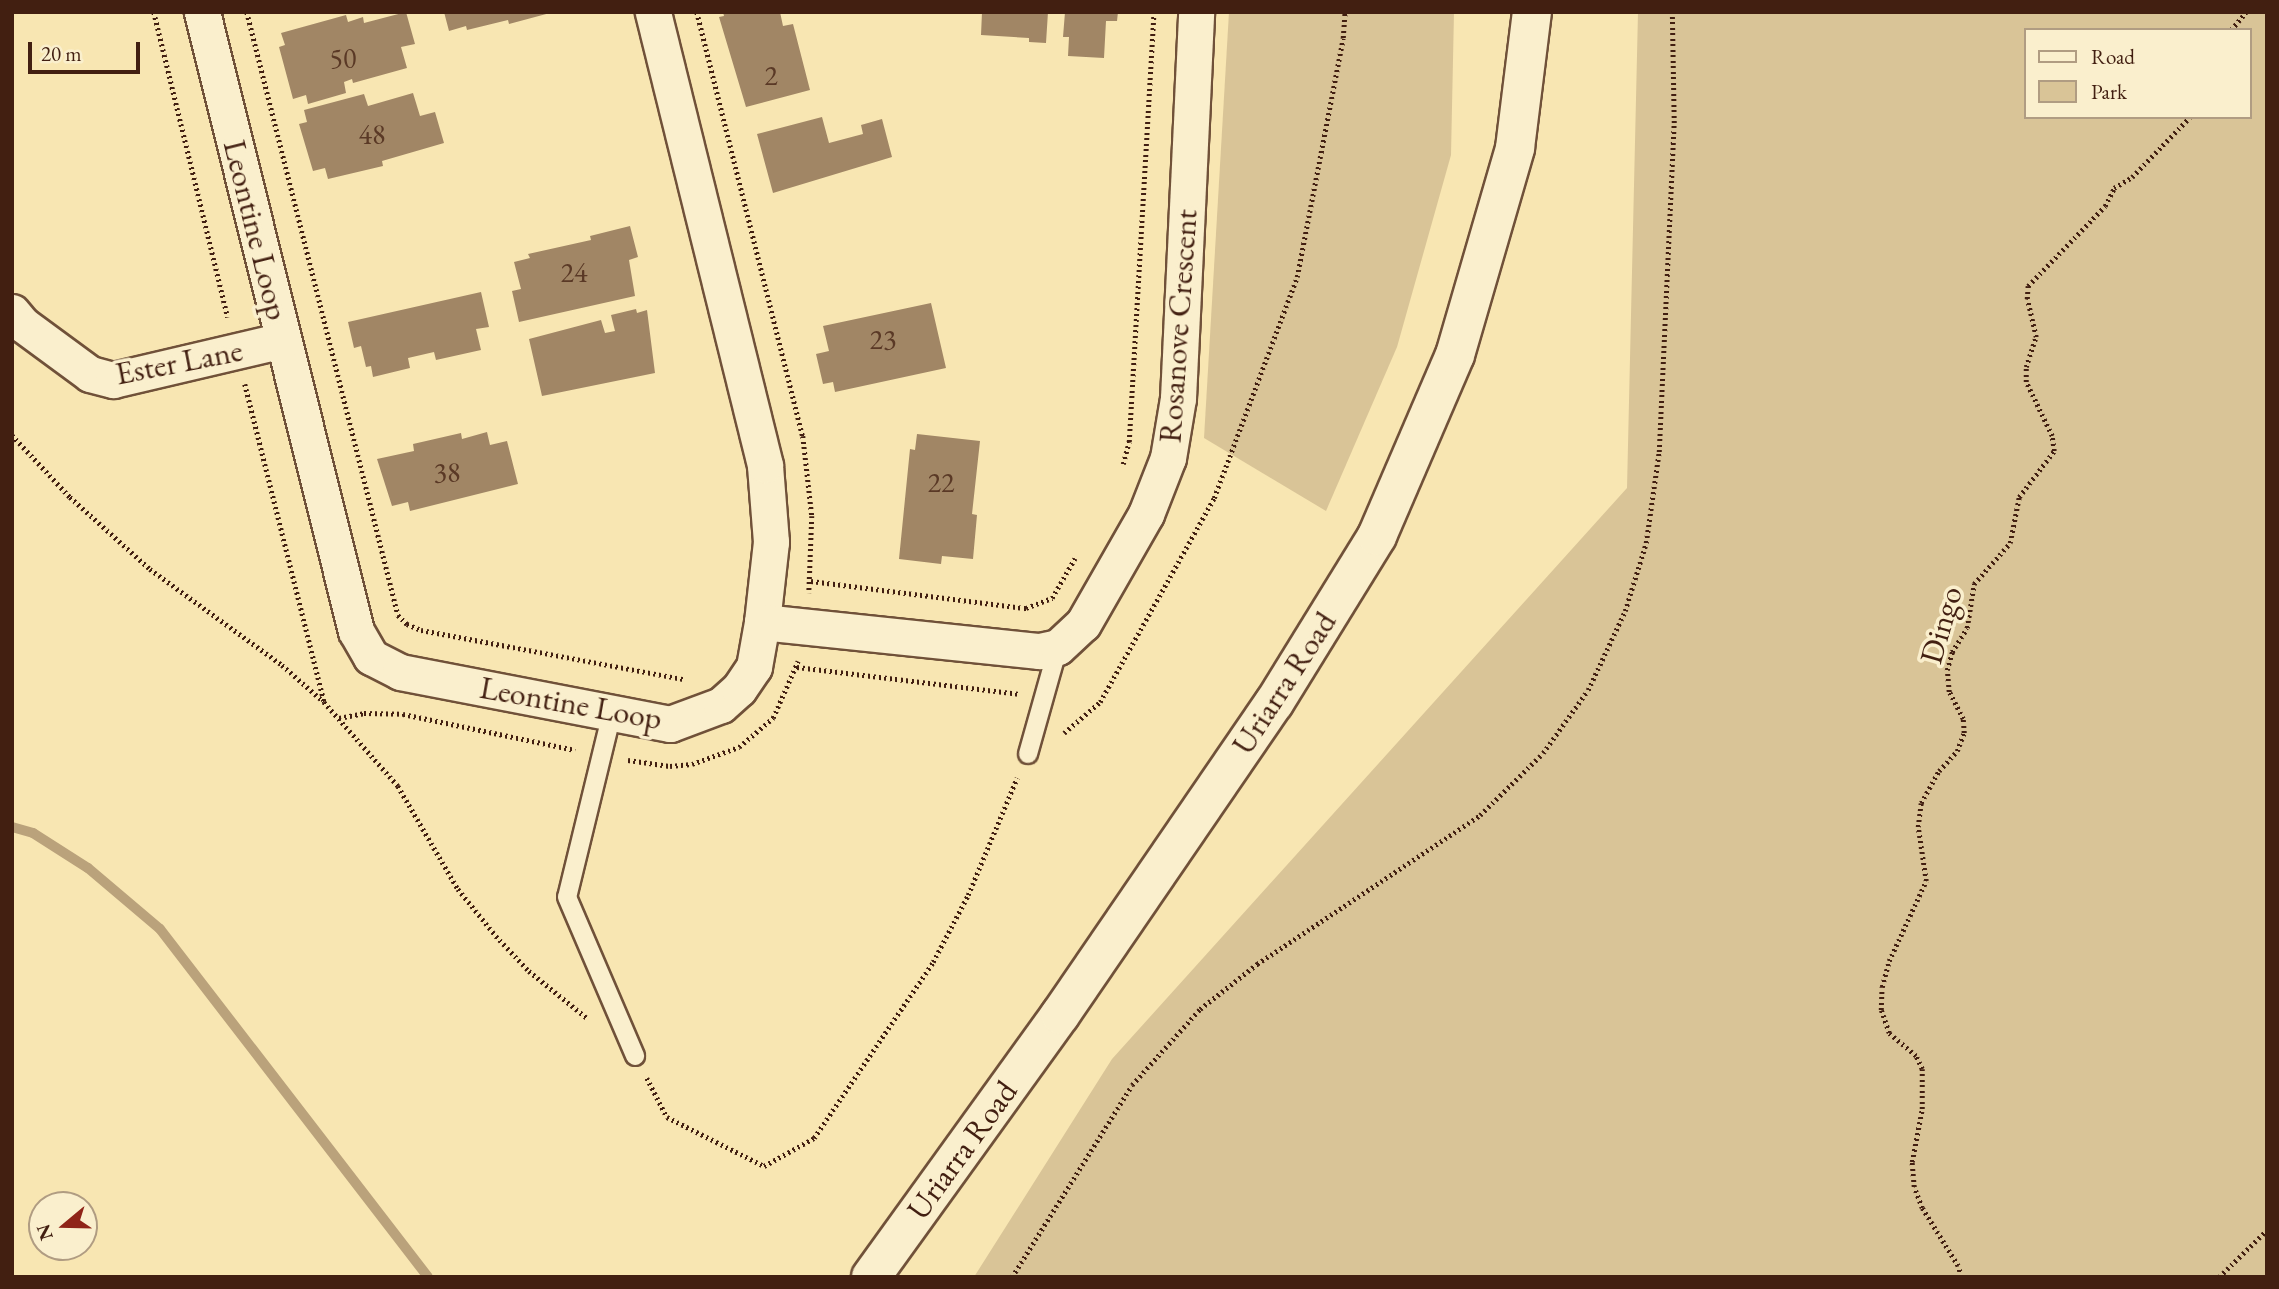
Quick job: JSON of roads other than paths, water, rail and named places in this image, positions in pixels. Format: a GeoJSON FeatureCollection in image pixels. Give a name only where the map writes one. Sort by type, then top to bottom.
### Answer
{"type":"FeatureCollection","features":[{"type":"Feature","properties":{"kind":"street","name":"Leontine Loop"},"geometry":{"type":"LineString","coordinates":[[201,12],[356,631],[371,657],[400,672],[670,724],[721,705],[738,689],[754,667],[771,542],[765,465],[653,12]]}},
{"type":"Feature","properties":{"kind":"street","name":"Rosanove Crescent"},"geometry":{"type":"LineString","coordinates":[[1058,647],[1083,624],[1146,514],[1168,458],[1178,398],[1196,12]]}},
{"type":"Feature","properties":{"kind":"street","name":"Uriarra Road"},"geometry":{"type":"LineString","coordinates":[[870,1277],[1060,1015],[1266,714],[1377,536],[1455,355],[1515,148],[1532,12]]}},
{"type":"Feature","properties":{"kind":"street","name":"Ester Lane"},"geometry":{"type":"LineString","coordinates":[[12,312],[22,324],[90,374],[113,380],[283,340]]}},
{"type":"Feature","properties":{"kind":"street"},"geometry":{"type":"LineString","coordinates":[[762,622],[1038,651],[1058,647]]}},
{"type":"Feature","properties":{"kind":"lane"},"geometry":{"type":"LineString","coordinates":[[1028,754],[1058,647]]}},
{"type":"Feature","properties":{"kind":"lane"},"geometry":{"type":"LineString","coordinates":[[612,713],[567,897],[635,1056]]}},
{"type":"Feature","properties":{"kind":"waterway"},"geometry":{"type":"LineString","coordinates":[[12,827],[33,833],[88,868],[160,929],[428,1277]]}}]}
